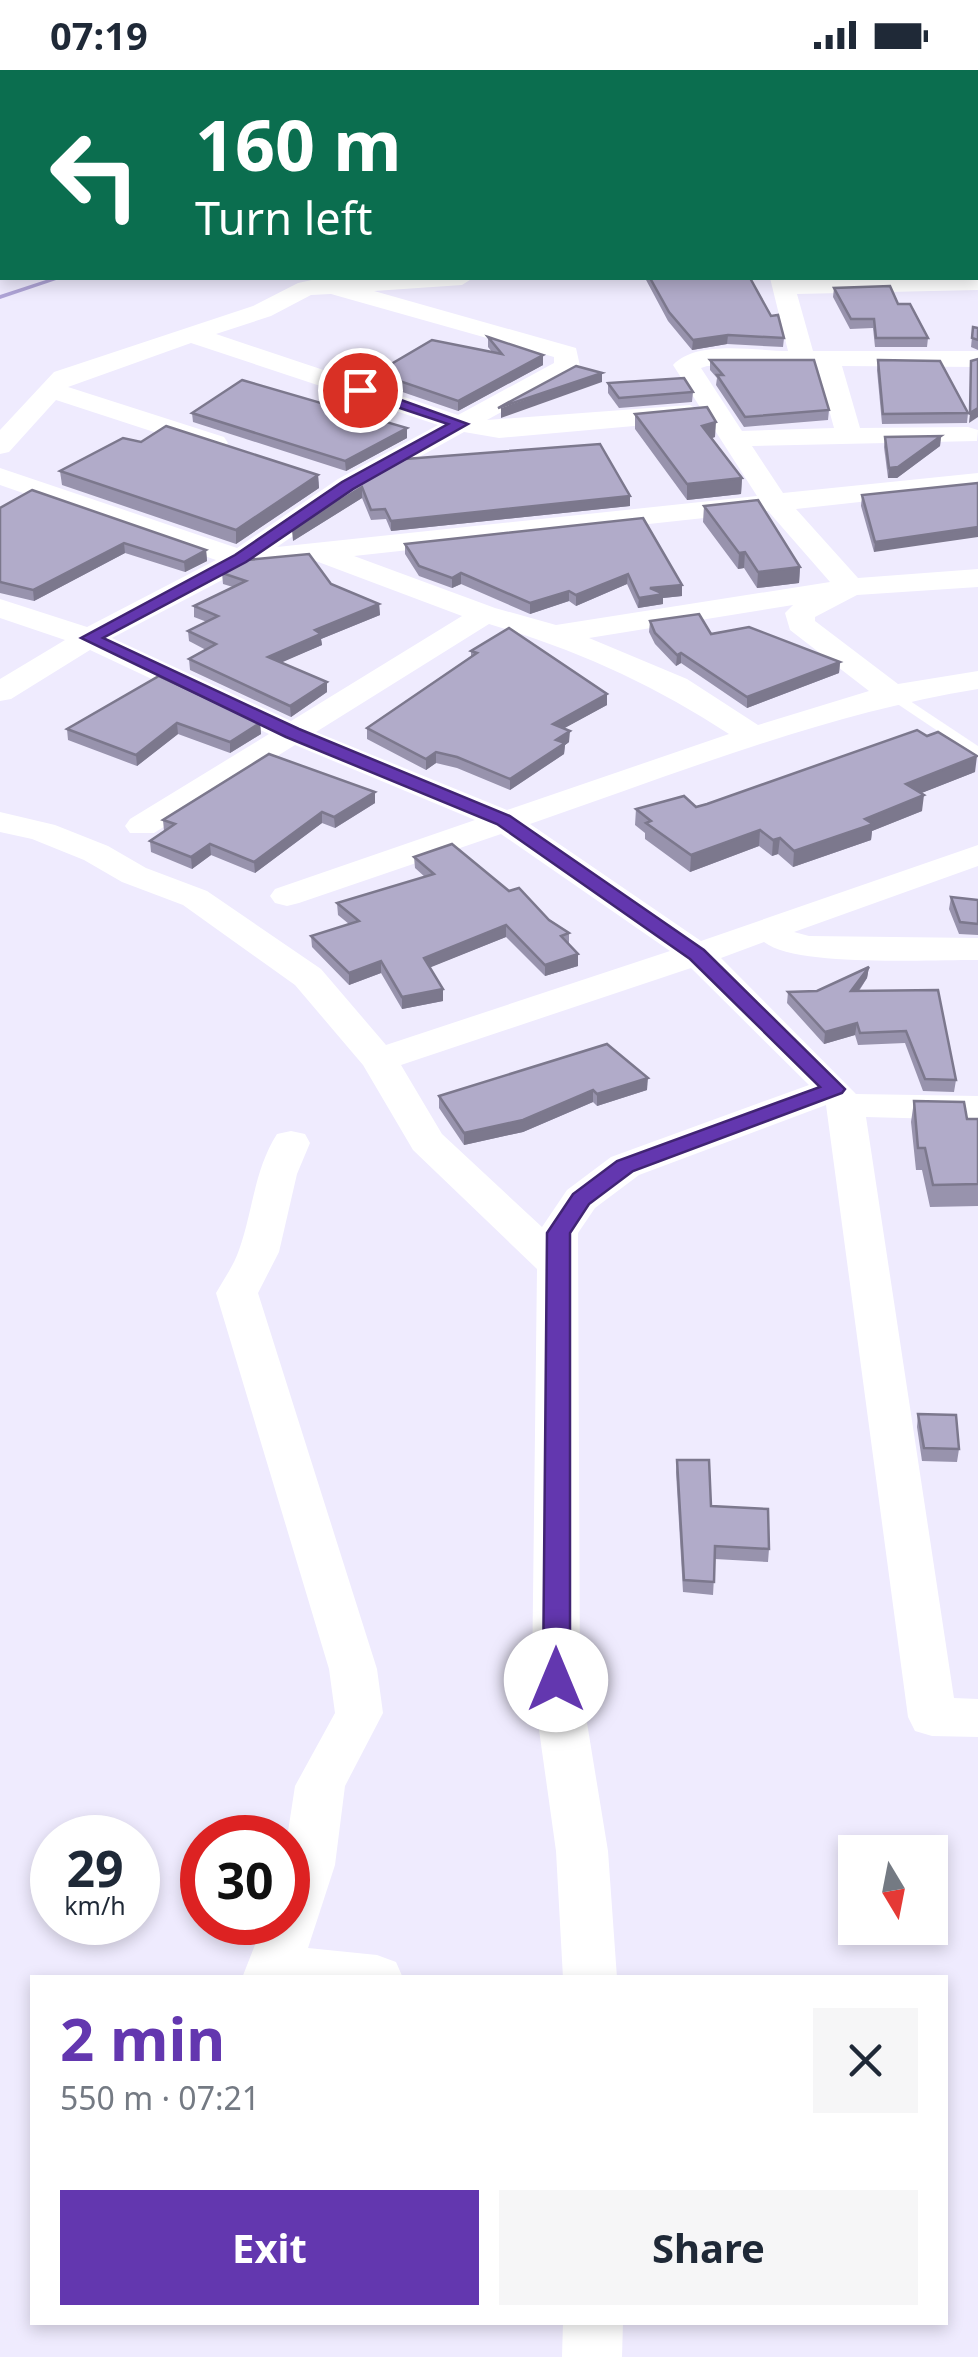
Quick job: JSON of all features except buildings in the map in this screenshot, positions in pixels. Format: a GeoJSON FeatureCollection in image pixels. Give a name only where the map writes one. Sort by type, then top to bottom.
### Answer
{"type":"FeatureCollection","features":[{"type":"Feature","properties":{"kind":"street"},"geometry":{"type":"LineString","coordinates":[[0,446],[63,377],[262,312],[306,288],[416,280]]}},
{"type":"Feature","properties":{"kind":"street"},"geometry":{"type":"LineString","coordinates":[[849,434],[782,282],[978,283]]}},
{"type":"Feature","properties":{"kind":"street"},"geometry":{"type":"LineString","coordinates":[[0,692],[89,638],[240,558],[348,485],[567,366],[566,353],[324,284]]}},
{"type":"Feature","properties":{"kind":"street"},"geometry":{"type":"LineString","coordinates":[[193,335],[460,424],[499,430],[714,411]]}},
{"type":"Feature","properties":{"kind":"street"},"geometry":{"type":"LineString","coordinates":[[852,587],[775,502],[686,365],[704,358],[978,359]]}},
{"type":"Feature","properties":{"kind":"street"},"geometry":{"type":"LineString","coordinates":[[51,390],[236,450]]}},
{"type":"Feature","properties":{"kind":"street"},"geometry":{"type":"LineString","coordinates":[[734,440],[849,434],[968,436]]}},
{"type":"Feature","properties":{"kind":"street"},"geometry":{"type":"LineString","coordinates":[[311,474],[348,485]]}},
{"type":"Feature","properties":{"kind":"street"},"geometry":{"type":"LineString","coordinates":[[0,476],[240,558],[978,481]]}},
{"type":"Feature","properties":{"kind":"street"},"geometry":{"type":"LineString","coordinates":[[315,550],[485,614],[555,634],[676,686],[754,736]]}},
{"type":"Feature","properties":{"kind":"street"},"geometry":{"type":"LineString","coordinates":[[555,634],[852,587],[978,578]]}},
{"type":"Feature","properties":{"kind":"street"},"geometry":{"type":"LineString","coordinates":[[852,587],[800,614],[800,624],[892,694]]}},
{"type":"Feature","properties":{"kind":"street"},"geometry":{"type":"LineString","coordinates":[[0,608],[89,638],[292,733],[503,820],[697,954],[839,1097],[932,1717],[978,1718]]}},
{"type":"Feature","properties":{"kind":"street"},"geometry":{"type":"LineString","coordinates":[[142,826],[485,614]]}},
{"type":"Feature","properties":{"kind":"street"},"geometry":{"type":"LineString","coordinates":[[286,896],[754,736],[892,694],[978,680]]}},
{"type":"Feature","properties":{"kind":"street"},"geometry":{"type":"LineString","coordinates":[[0,822],[79,846],[134,875],[195,898],[264,943],[308,978],[380,1060],[427,1141],[558,1264]]}},
{"type":"Feature","properties":{"kind":"street"},"geometry":{"type":"LineString","coordinates":[[380,1060],[697,954],[978,854]]}},
{"type":"Feature","properties":{"kind":"street"},"geometry":{"type":"LineString","coordinates":[[768,929],[784,941],[809,947],[978,949]]}},
{"type":"Feature","properties":{"kind":"street"},"geometry":{"type":"LineString","coordinates":[[590,1975],[582,1851],[556,1680],[558,1233],[581,1199],[625,1166],[839,1097],[978,1108]]}},
{"type":"Feature","properties":{"kind":"street"},"geometry":{"type":"LineString","coordinates":[[292,1143],[277,1174],[258,1252],[237,1294],[353,1669],[359,1713],[320,1786],[309,1866],[272,1973],[314,1975]]}},
{"type":"Feature","properties":{"kind":"street"},"geometry":{"type":"LineString","coordinates":[[592,2357],[594,2325]]}},
{"type":"Feature","properties":{"kind":"lane"},"geometry":{"type":"LineString","coordinates":[[892,694],[978,753]]}},
{"type":"Feature","properties":{"kind":"waterway"},"geometry":{"type":"LineString","coordinates":[[0,297],[52,280]]}},
{"type":"Feature","properties":{"kind":"route"},"geometry":{"type":"LineString","coordinates":[[360,390],[460,424],[348,485],[240,558],[89,638],[292,733],[503,820],[697,954],[834,1089],[625,1166],[581,1199],[558,1233],[556,1680]]}}]}
